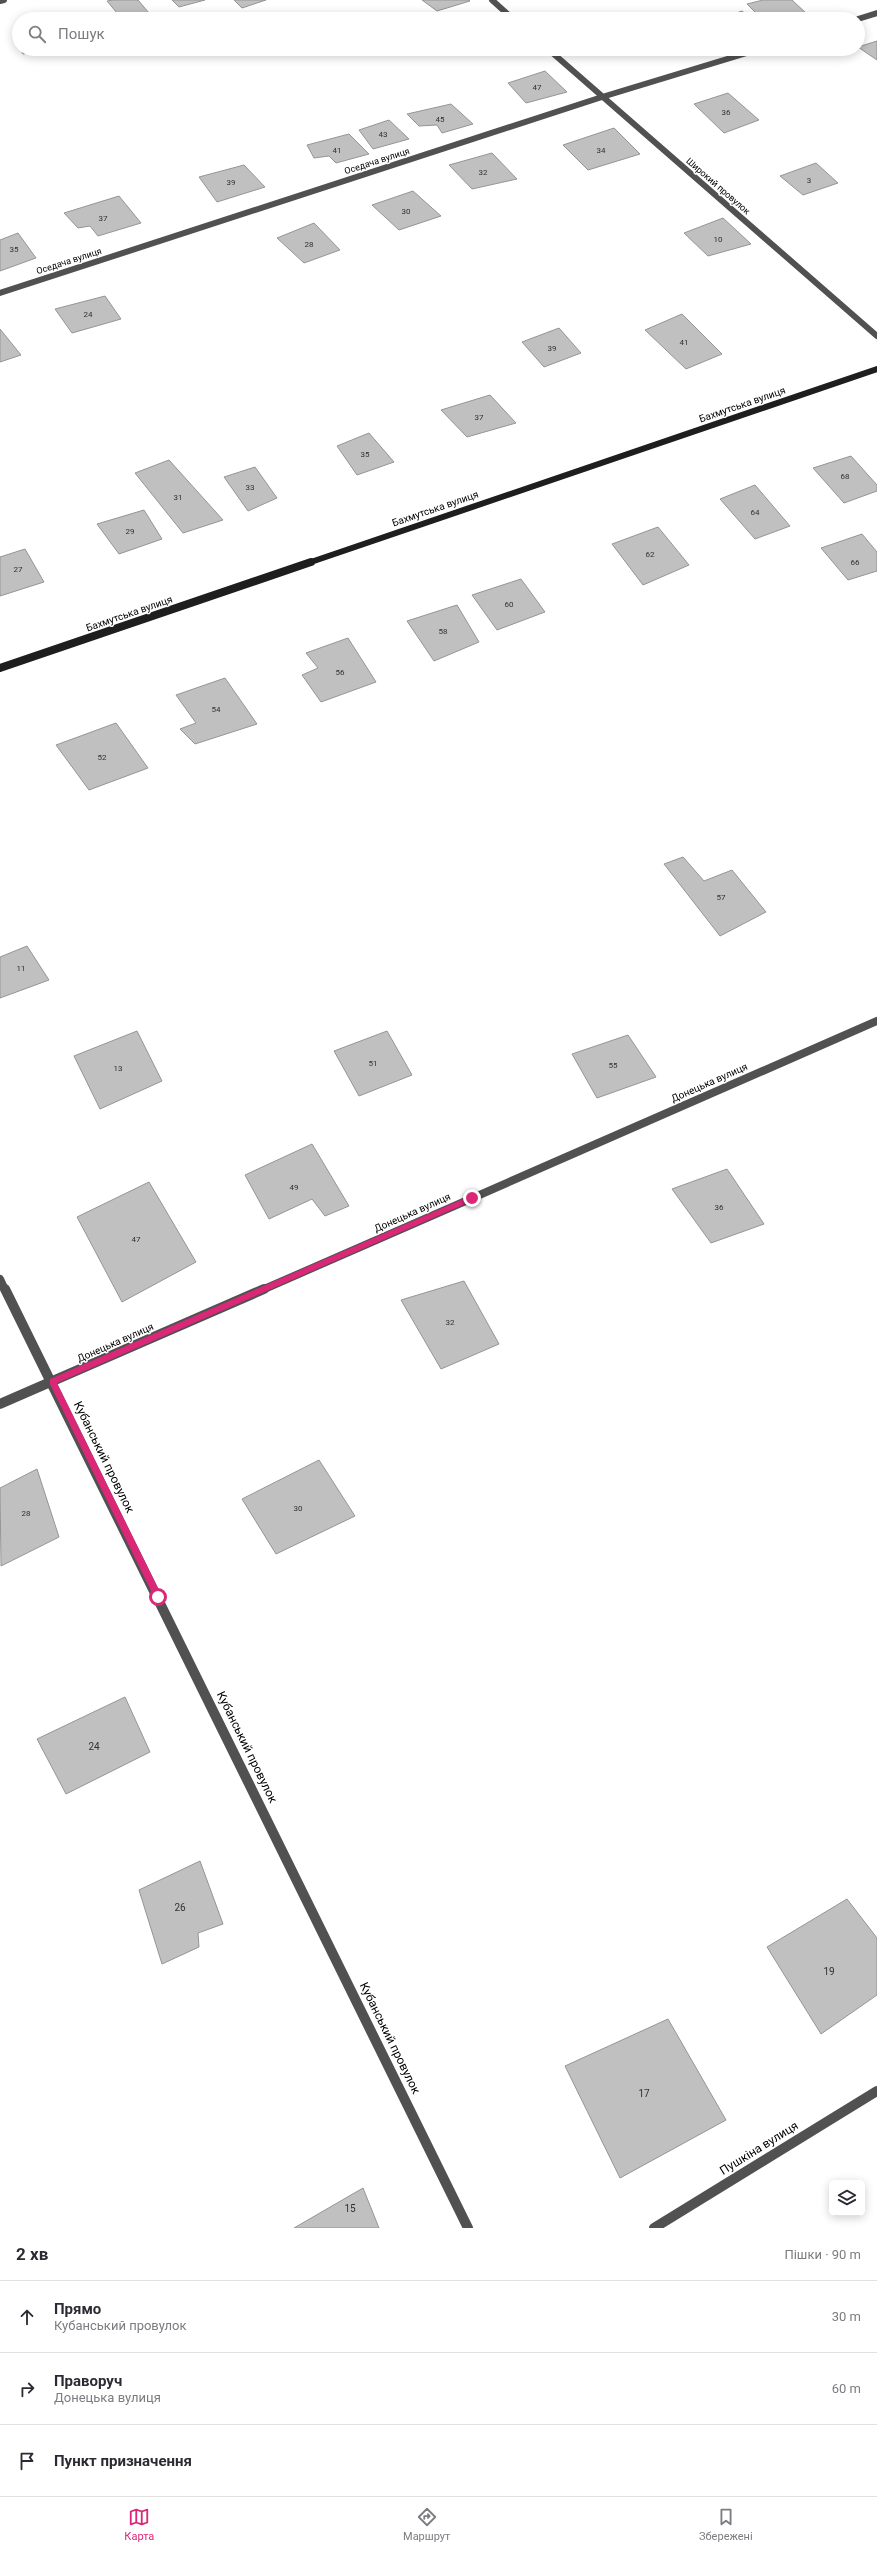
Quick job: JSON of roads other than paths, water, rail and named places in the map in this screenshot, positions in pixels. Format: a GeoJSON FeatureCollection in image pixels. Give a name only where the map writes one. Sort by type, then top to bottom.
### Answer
{"type":"FeatureCollection","features":[{"type":"Feature","properties":{"kind":"street"},"geometry":{"type":"LineString","coordinates":[[0,1],[4,0]]}},
{"type":"Feature","properties":{"kind":"street"},"geometry":{"type":"LineString","coordinates":[[492,0],[506,12]]}},
{"type":"Feature","properties":{"kind":"street"},"geometry":{"type":"LineString","coordinates":[[865,17],[877,13]]}},
{"type":"Feature","properties":{"kind":"street","name":"Широкий провулок"},"geometry":{"type":"LineString","coordinates":[[556,56],[877,336]]}},
{"type":"Feature","properties":{"kind":"street","name":"Оседача вулиця"},"geometry":{"type":"LineString","coordinates":[[0,293],[602,97],[737,56]]}},
{"type":"Feature","properties":{"kind":"street","name":"Бахмутська вулиця"},"geometry":{"type":"LineString","coordinates":[[0,668],[877,369]]}},
{"type":"Feature","properties":{"kind":"street","name":"Донецька вулиця"},"geometry":{"type":"LineString","coordinates":[[0,1404],[877,1021]]}},
{"type":"Feature","properties":{"kind":"street","name":"Кубанський провулок"},"geometry":{"type":"LineString","coordinates":[[0,1279],[468,2228]]}},
{"type":"Feature","properties":{"kind":"street","name":"Пушкіна вулиця"},"geometry":{"type":"LineString","coordinates":[[654,2228],[877,2091]]}}]}
